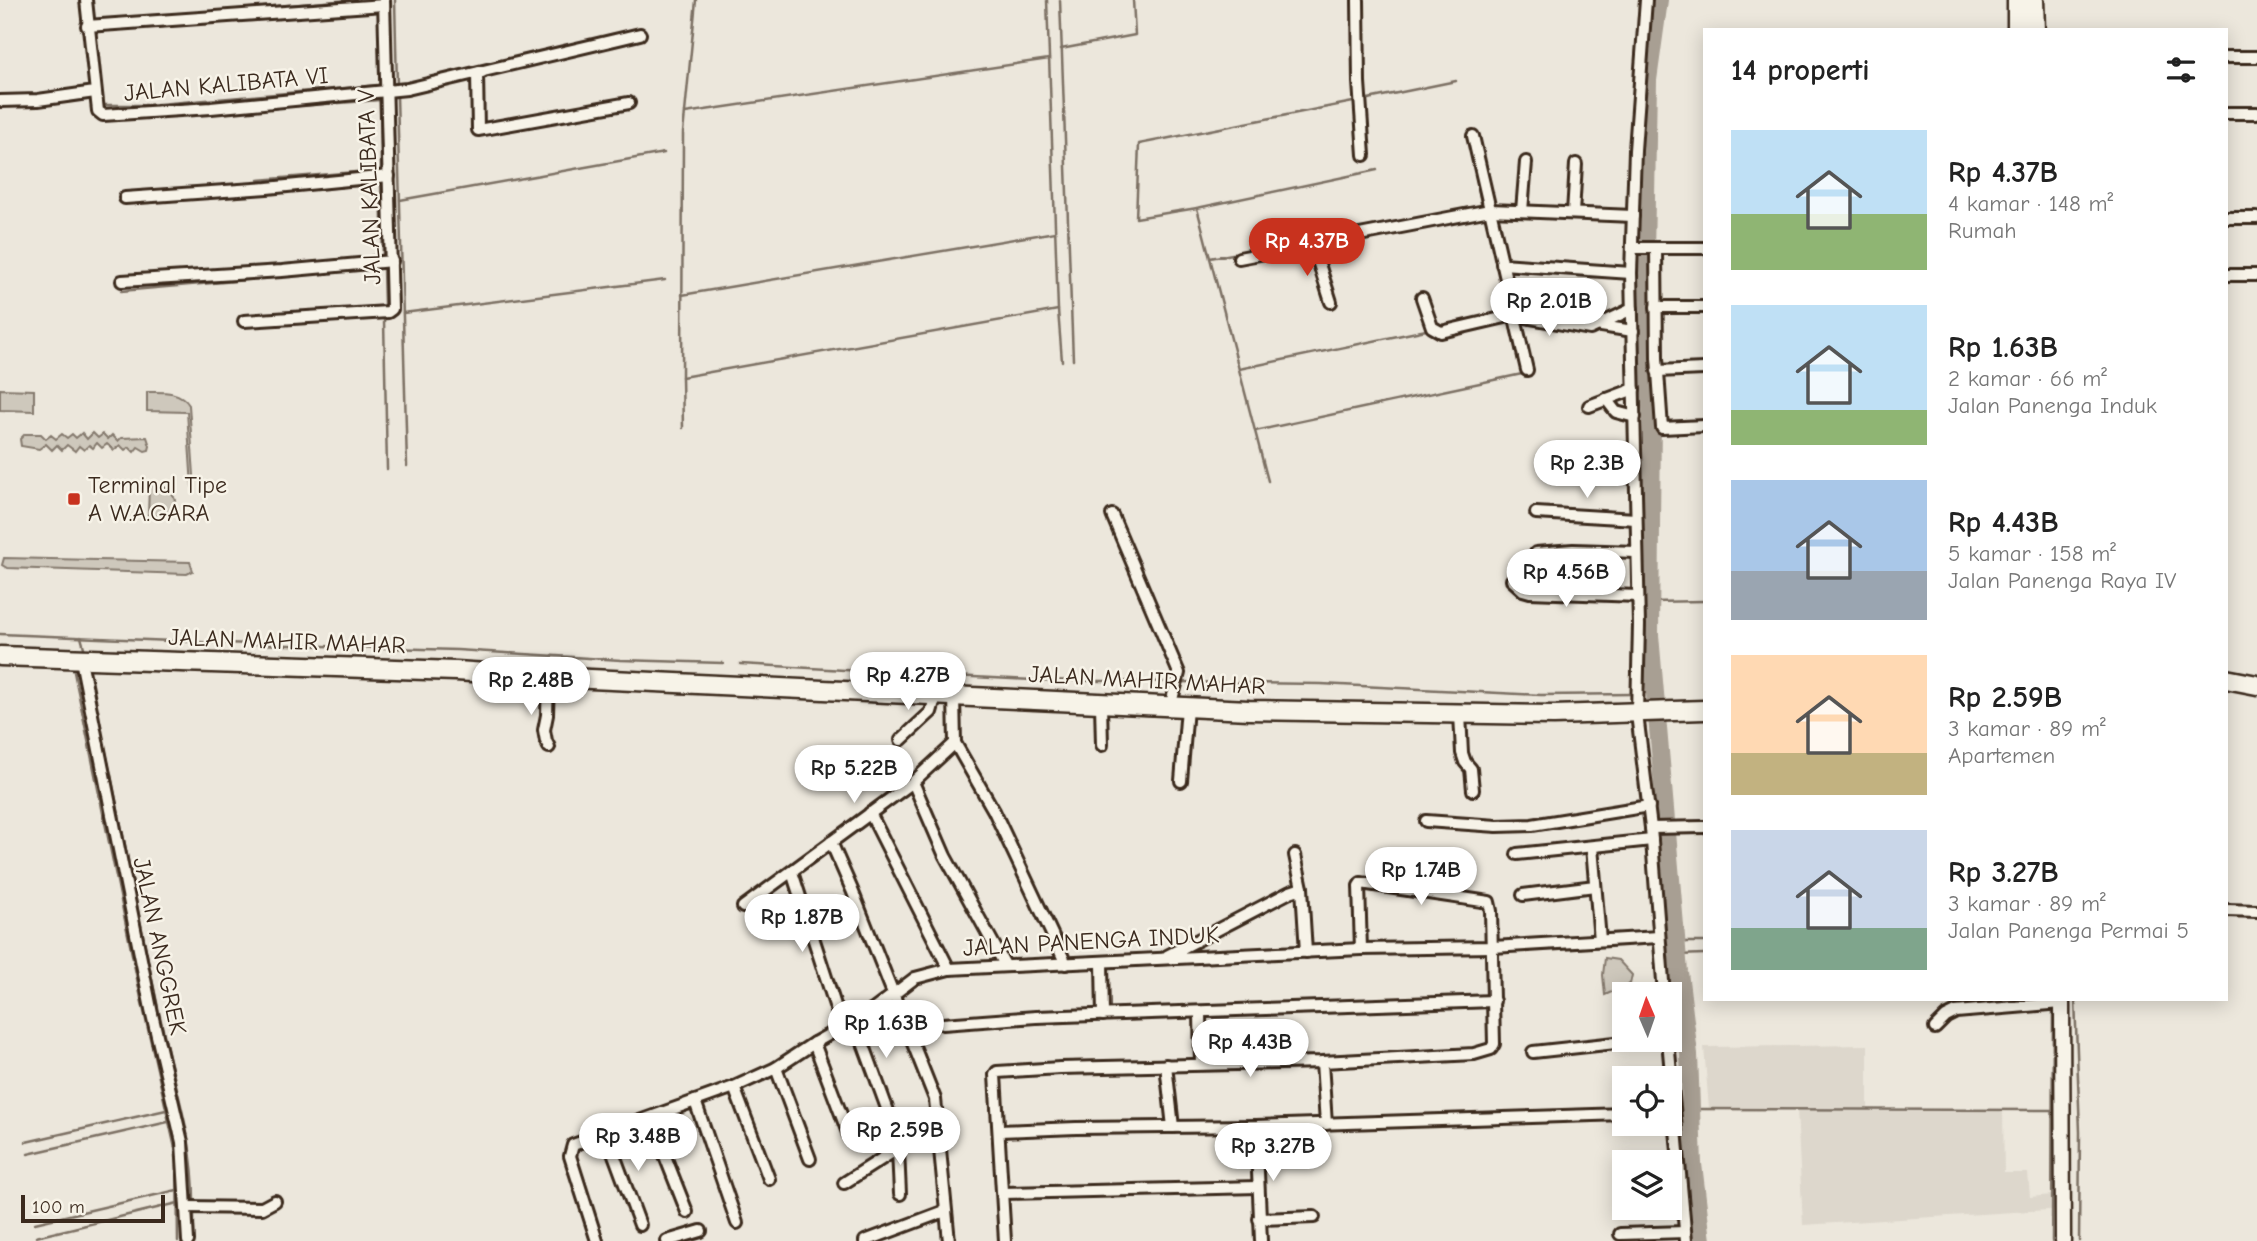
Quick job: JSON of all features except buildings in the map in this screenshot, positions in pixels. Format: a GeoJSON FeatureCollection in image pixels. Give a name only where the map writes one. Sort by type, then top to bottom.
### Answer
{"type":"FeatureCollection","features":[{"type":"Feature","properties":{"kind":"highway"},"geometry":{"type":"LineString","coordinates":[[2017,0],[2017,28]]}},
{"type":"Feature","properties":{"kind":"highway"},"geometry":{"type":"LineString","coordinates":[[2034,0],[2035,28]]}},
{"type":"Feature","properties":{"kind":"highway","name":"JALAN MAHIR MAHAR"},"geometry":{"type":"LineString","coordinates":[[0,656],[443,670],[1178,707],[1460,714],[1640,714],[1703,710]]}},
{"type":"Feature","properties":{"kind":"highway"},"geometry":{"type":"LineString","coordinates":[[2228,680],[2257,685]]}},
{"type":"Feature","properties":{"kind":"highway"},"geometry":{"type":"LineString","coordinates":[[2228,691],[2257,690]]}},
{"type":"Feature","properties":{"kind":"street","name":"JALAN KALIBATA VI"},"geometry":{"type":"LineString","coordinates":[[86,0],[95,92],[99,112],[103,115],[393,91]]}},
{"type":"Feature","properties":{"kind":"street"},"geometry":{"type":"LineString","coordinates":[[1358,0],[1359,82],[1364,155]]}},
{"type":"Feature","properties":{"kind":"street"},"geometry":{"type":"LineString","coordinates":[[1646,0],[1633,216],[1645,248],[1656,307],[1657,371],[1662,428],[1703,426]]}},
{"type":"Feature","properties":{"kind":"street"},"geometry":{"type":"LineString","coordinates":[[87,26],[384,3]]}},
{"type":"Feature","properties":{"kind":"street","name":"JALAN KALIBATA V"},"geometry":{"type":"LineString","coordinates":[[244,321],[388,312],[393,304],[389,176],[393,91],[384,3]]}},
{"type":"Feature","properties":{"kind":"street"},"geometry":{"type":"LineString","coordinates":[[393,91],[640,34]]}},
{"type":"Feature","properties":{"kind":"street"},"geometry":{"type":"LineString","coordinates":[[2228,57],[2257,57]]}},
{"type":"Feature","properties":{"kind":"street"},"geometry":{"type":"LineString","coordinates":[[477,73],[478,130],[629,103]]}},
{"type":"Feature","properties":{"kind":"street"},"geometry":{"type":"LineString","coordinates":[[0,101],[38,100],[95,92]]}},
{"type":"Feature","properties":{"kind":"street"},"geometry":{"type":"LineString","coordinates":[[2228,113],[2257,113]]}},
{"type":"Feature","properties":{"kind":"street"},"geometry":{"type":"LineString","coordinates":[[1473,136],[1527,370]]}},
{"type":"Feature","properties":{"kind":"street"},"geometry":{"type":"LineString","coordinates":[[1522,211],[1526,162]]}},
{"type":"Feature","properties":{"kind":"street"},"geometry":{"type":"LineString","coordinates":[[1573,213],[1576,164]]}},
{"type":"Feature","properties":{"kind":"street"},"geometry":{"type":"LineString","coordinates":[[125,198],[389,176]]}},
{"type":"Feature","properties":{"kind":"street"},"geometry":{"type":"LineString","coordinates":[[1238,258],[1490,210],[1633,216]]}},
{"type":"Feature","properties":{"kind":"street"},"geometry":{"type":"LineString","coordinates":[[2228,218],[2257,218]]}},
{"type":"Feature","properties":{"kind":"street"},"geometry":{"type":"LineString","coordinates":[[1313,245],[1331,302]]}},
{"type":"Feature","properties":{"kind":"street"},"geometry":{"type":"LineString","coordinates":[[1645,248],[1703,248]]}},
{"type":"Feature","properties":{"kind":"street"},"geometry":{"type":"LineString","coordinates":[[1645,248],[1631,273],[1636,552],[1640,714],[1654,832],[1663,982]]}},
{"type":"Feature","properties":{"kind":"street"},"geometry":{"type":"LineString","coordinates":[[122,281],[392,261]]}},
{"type":"Feature","properties":{"kind":"street"},"geometry":{"type":"LineString","coordinates":[[1502,264],[1631,273]]}},
{"type":"Feature","properties":{"kind":"street"},"geometry":{"type":"LineString","coordinates":[[2228,275],[2257,275]]}},
{"type":"Feature","properties":{"kind":"street"},"geometry":{"type":"LineString","coordinates":[[1422,298],[1432,327],[1437,332],[1514,315],[1590,329],[1632,309]]}},
{"type":"Feature","properties":{"kind":"street"},"geometry":{"type":"LineString","coordinates":[[1656,307],[1703,307]]}},
{"type":"Feature","properties":{"kind":"street"},"geometry":{"type":"LineString","coordinates":[[1601,326],[1633,331]]}},
{"type":"Feature","properties":{"kind":"street"},"geometry":{"type":"LineString","coordinates":[[1657,371],[1703,369]]}},
{"type":"Feature","properties":{"kind":"street"},"geometry":{"type":"LineString","coordinates":[[1589,406],[1634,389]]}},
{"type":"Feature","properties":{"kind":"street"},"geometry":{"type":"LineString","coordinates":[[1606,399],[1616,412],[1634,417]]}},
{"type":"Feature","properties":{"kind":"street"},"geometry":{"type":"LineString","coordinates":[[1563,476],[1635,476]]}},
{"type":"Feature","properties":{"kind":"street"},"geometry":{"type":"LineString","coordinates":[[1536,513],[1636,519]]}},
{"type":"Feature","properties":{"kind":"street"},"geometry":{"type":"LineString","coordinates":[[1112,515],[1179,673],[1181,781]]}},
{"type":"Feature","properties":{"kind":"street"},"geometry":{"type":"LineString","coordinates":[[1536,553],[1573,550],[1636,552]]}},
{"type":"Feature","properties":{"kind":"street"},"geometry":{"type":"LineString","coordinates":[[1512,580],[1526,592],[1638,596]]}},
{"type":"Feature","properties":{"kind":"street","name":"JALAN ANGGREK"},"geometry":{"type":"LineString","coordinates":[[81,660],[146,987],[182,1142],[188,1241]]}},
{"type":"Feature","properties":{"kind":"street"},"geometry":{"type":"LineString","coordinates":[[548,677],[544,736],[549,747]]}},
{"type":"Feature","properties":{"kind":"street"},"geometry":{"type":"LineString","coordinates":[[901,740],[945,695]]}},
{"type":"Feature","properties":{"kind":"street"},"geometry":{"type":"LineString","coordinates":[[945,695],[955,743],[994,811],[1066,964]]}},
{"type":"Feature","properties":{"kind":"street"},"geometry":{"type":"LineString","coordinates":[[1101,704],[1102,745]]}},
{"type":"Feature","properties":{"kind":"street"},"geometry":{"type":"LineString","coordinates":[[1460,714],[1462,753],[1471,769],[1473,790]]}},
{"type":"Feature","properties":{"kind":"street"},"geometry":{"type":"LineString","coordinates":[[743,907],[913,782],[955,743]]}},
{"type":"Feature","properties":{"kind":"street"},"geometry":{"type":"LineString","coordinates":[[913,782],[945,856],[1005,965]]}},
{"type":"Feature","properties":{"kind":"street"},"geometry":{"type":"LineString","coordinates":[[1426,821],[1497,826],[1532,825],[1649,806]]}},
{"type":"Feature","properties":{"kind":"street"},"geometry":{"type":"LineString","coordinates":[[870,813],[949,969]]}},
{"type":"Feature","properties":{"kind":"street"},"geometry":{"type":"LineString","coordinates":[[1517,853],[1592,847],[1654,832],[1703,827]]}},
{"type":"Feature","properties":{"kind":"street"},"geometry":{"type":"LineString","coordinates":[[831,842],[935,1099],[949,1241]]}},
{"type":"Feature","properties":{"kind":"street"},"geometry":{"type":"LineString","coordinates":[[1592,847],[1600,940]]}},
{"type":"Feature","properties":{"kind":"street"},"geometry":{"type":"LineString","coordinates":[[1295,855],[1302,888],[1306,952]]}},
{"type":"Feature","properties":{"kind":"street"},"geometry":{"type":"LineString","coordinates":[[792,872],[842,1027]]}},
{"type":"Feature","properties":{"kind":"street"},"geometry":{"type":"LineString","coordinates":[[1005,1241],[997,1072],[1322,1062],[1474,1054],[1491,1049],[1494,1044],[1494,1001],[1489,902],[1364,882],[1359,886],[1361,949]]}},
{"type":"Feature","properties":{"kind":"street"},"geometry":{"type":"LineString","coordinates":[[1523,895],[1595,886]]}},
{"type":"Feature","properties":{"kind":"street"},"geometry":{"type":"LineString","coordinates":[[1162,958],[1302,888]]}},
{"type":"Feature","properties":{"kind":"street"},"geometry":{"type":"LineString","coordinates":[[2228,910],[2257,911]]}},
{"type":"Feature","properties":{"kind":"street","name":"JALAN PANENGA INDUK"},"geometry":{"type":"LineString","coordinates":[[597,1241],[570,1150],[573,1145],[734,1087],[776,1068],[855,1021],[915,978],[949,969],[1005,965],[1102,963],[1361,949],[1493,947],[1659,937]]}},
{"type":"Feature","properties":{"kind":"street"},"geometry":{"type":"LineString","coordinates":[[1102,963],[1103,1015]]}},
{"type":"Feature","properties":{"kind":"street"},"geometry":{"type":"LineString","coordinates":[[943,1024],[1103,1015],[1494,1001]]}},
{"type":"Feature","properties":{"kind":"street"},"geometry":{"type":"LineString","coordinates":[[1935,1028],[1956,1012],[2062,1001],[2063,1241]]}},
{"type":"Feature","properties":{"kind":"street"},"geometry":{"type":"LineString","coordinates":[[1200,1013],[1201,1064]]}},
{"type":"Feature","properties":{"kind":"street"},"geometry":{"type":"LineString","coordinates":[[855,1021],[888,1111]]}},
{"type":"Feature","properties":{"kind":"street"},"geometry":{"type":"LineString","coordinates":[[814,1043],[850,1138]]}},
{"type":"Feature","properties":{"kind":"street"},"geometry":{"type":"LineString","coordinates":[[1533,1052],[1612,1043]]}},
{"type":"Feature","properties":{"kind":"street"},"geometry":{"type":"LineString","coordinates":[[1322,1062],[1326,1124]]}},
{"type":"Feature","properties":{"kind":"street"},"geometry":{"type":"LineString","coordinates":[[1166,1065],[1173,1127]]}},
{"type":"Feature","properties":{"kind":"street"},"geometry":{"type":"LineString","coordinates":[[776,1068],[810,1159]]}},
{"type":"Feature","properties":{"kind":"street"},"geometry":{"type":"LineString","coordinates":[[734,1087],[769,1179]]}},
{"type":"Feature","properties":{"kind":"street"},"geometry":{"type":"LineString","coordinates":[[695,1101],[737,1223]]}},
{"type":"Feature","properties":{"kind":"street"},"geometry":{"type":"LineString","coordinates":[[999,1131],[1612,1114]]}},
{"type":"Feature","properties":{"kind":"street"},"geometry":{"type":"LineString","coordinates":[[650,1118],[687,1212]]}},
{"type":"Feature","properties":{"kind":"street"},"geometry":{"type":"LineString","coordinates":[[844,1184],[938,1123]]}},
{"type":"Feature","properties":{"kind":"street"},"geometry":{"type":"LineString","coordinates":[[1256,1126],[1261,1241]]}},
{"type":"Feature","properties":{"kind":"street"},"geometry":{"type":"LineString","coordinates":[[606,1133],[640,1225]]}},
{"type":"Feature","properties":{"kind":"street"},"geometry":{"type":"LineString","coordinates":[[1620,1234],[1686,1236],[1675,1136]]}},
{"type":"Feature","properties":{"kind":"street"},"geometry":{"type":"LineString","coordinates":[[898,1149],[900,1194]]}},
{"type":"Feature","properties":{"kind":"street"},"geometry":{"type":"LineString","coordinates":[[1003,1193],[1258,1187]]}},
{"type":"Feature","properties":{"kind":"street"},"geometry":{"type":"LineString","coordinates":[[187,1207],[262,1208],[275,1201]]}},
{"type":"Feature","properties":{"kind":"street"},"geometry":{"type":"LineString","coordinates":[[865,1241],[945,1211]]}},
{"type":"Feature","properties":{"kind":"street"},"geometry":{"type":"LineString","coordinates":[[1259,1219],[1314,1217]]}},
{"type":"Feature","properties":{"kind":"street"},"geometry":{"type":"LineString","coordinates":[[896,1229],[899,1241]]}},
{"type":"Feature","properties":{"kind":"street"},"geometry":{"type":"LineString","coordinates":[[667,1241],[701,1231]]}},
{"type":"Feature","properties":{"kind":"shaded area"},"geometry":{"type":"Polygon","coordinates":[[[0,389],[34,390],[34,411],[0,410],[0,389]]]}},
{"type":"Feature","properties":{"kind":"shaded area"},"geometry":{"type":"Polygon","coordinates":[[[147,392],[176,394],[189,405],[195,489],[192,487],[187,412],[147,411],[147,392]]]}},
{"type":"Feature","properties":{"kind":"shaded area"},"geometry":{"type":"Polygon","coordinates":[[[82,433],[87,439],[93,433],[98,438],[103,434],[108,439],[112,435],[118,441],[121,438],[147,437],[150,446],[149,450],[138,447],[134,452],[129,447],[125,450],[120,445],[114,450],[107,444],[102,448],[97,443],[93,448],[89,445],[84,450],[79,446],[75,451],[67,445],[62,450],[57,445],[52,450],[46,444],[39,449],[21,446],[20,439],[25,434],[41,434],[46,439],[51,435],[56,439],[62,434],[67,438],[72,434],[76,438],[82,433]]]}},
{"type":"Feature","properties":{"kind":"shaded area"},"geometry":{"type":"Polygon","coordinates":[[[149,485],[171,490],[175,500],[171,513],[148,516],[149,485]]]}},
{"type":"Feature","properties":{"kind":"shaded area"},"geometry":{"type":"Polygon","coordinates":[[[4,558],[190,562],[193,571],[187,574],[7,568],[2,565],[4,558]]]}},
{"type":"Feature","properties":{"kind":"shaded area"},"geometry":{"type":"Polygon","coordinates":[[[1605,958],[1618,960],[1632,975],[1630,982],[1612,982],[1612,992],[1605,995],[1605,958]]]}},
{"type":"Feature","properties":{"kind":"shaded area"},"geometry":{"type":"Polygon","coordinates":[[[1868,1045],[1868,1110],[2003,1110],[2004,1173],[2028,1173],[2030,1197],[2063,1194],[2063,1209],[1803,1225],[1797,1110],[1709,1109],[1704,1047],[1868,1045]]]}},
{"type":"Feature","properties":{"kind":"waterway"},"geometry":{"type":"LineString","coordinates":[[167,15],[349,0]]}},
{"type":"Feature","properties":{"kind":"waterway"},"geometry":{"type":"LineString","coordinates":[[395,0],[397,88]]}},
{"type":"Feature","properties":{"kind":"waterway"},"geometry":{"type":"LineString","coordinates":[[683,428],[683,133],[696,0]]}},
{"type":"Feature","properties":{"kind":"waterway"},"geometry":{"type":"LineString","coordinates":[[1047,0],[1062,361]]}},
{"type":"Feature","properties":{"kind":"waterway"},"geometry":{"type":"LineString","coordinates":[[1060,0],[1073,360]]}},
{"type":"Feature","properties":{"kind":"waterway"},"geometry":{"type":"LineString","coordinates":[[1061,49],[1135,35],[1133,0]]}},
{"type":"Feature","properties":{"kind":"waterway"},"geometry":{"type":"LineString","coordinates":[[1659,0],[1648,80],[1644,316],[1652,419],[1650,635],[1679,972],[1689,1054],[1693,1164],[1702,1241]]}},
{"type":"Feature","properties":{"kind":"waterway"},"geometry":{"type":"LineString","coordinates":[[379,13],[380,87]]}},
{"type":"Feature","properties":{"kind":"waterway"},"geometry":{"type":"LineString","coordinates":[[685,113],[1049,59]]}},
{"type":"Feature","properties":{"kind":"waterway"},"geometry":{"type":"LineString","coordinates":[[1368,99],[1456,81]]}},
{"type":"Feature","properties":{"kind":"waterway"},"geometry":{"type":"LineString","coordinates":[[103,105],[147,105],[380,85]]}},
{"type":"Feature","properties":{"kind":"waterway"},"geometry":{"type":"LineString","coordinates":[[397,95],[407,466]]}},
{"type":"Feature","properties":{"kind":"waterway"},"geometry":{"type":"LineString","coordinates":[[380,100],[381,170]]}},
{"type":"Feature","properties":{"kind":"waterway"},"geometry":{"type":"LineString","coordinates":[[148,117],[380,100]]}},
{"type":"Feature","properties":{"kind":"waterway"},"geometry":{"type":"LineString","coordinates":[[1197,208],[1136,218],[1139,144],[1353,102]]}},
{"type":"Feature","properties":{"kind":"waterway"},"geometry":{"type":"LineString","coordinates":[[400,200],[664,153]]}},
{"type":"Feature","properties":{"kind":"waterway"},"geometry":{"type":"LineString","coordinates":[[258,180],[380,170]]}},
{"type":"Feature","properties":{"kind":"waterway"},"geometry":{"type":"LineString","coordinates":[[1268,481],[1197,208],[1377,170]]}},
{"type":"Feature","properties":{"kind":"waterway"},"geometry":{"type":"LineString","coordinates":[[1478,170],[1475,171],[1482,208]]}},
{"type":"Feature","properties":{"kind":"waterway"},"geometry":{"type":"LineString","coordinates":[[381,183],[383,257]]}},
{"type":"Feature","properties":{"kind":"waterway"},"geometry":{"type":"LineString","coordinates":[[209,198],[381,184]]}},
{"type":"Feature","properties":{"kind":"waterway"},"geometry":{"type":"LineString","coordinates":[[682,295],[1055,232]]}},
{"type":"Feature","properties":{"kind":"waterway"},"geometry":{"type":"LineString","coordinates":[[1502,240],[1507,261]]}},
{"type":"Feature","properties":{"kind":"waterway"},"geometry":{"type":"LineString","coordinates":[[1210,258],[1255,250]]}},
{"type":"Feature","properties":{"kind":"waterway"},"geometry":{"type":"LineString","coordinates":[[243,268],[383,256]]}},
{"type":"Feature","properties":{"kind":"waterway"},"geometry":{"type":"LineString","coordinates":[[121,291],[383,268]]}},
{"type":"Feature","properties":{"kind":"waterway"},"geometry":{"type":"LineString","coordinates":[[383,269],[384,304]]}},
{"type":"Feature","properties":{"kind":"waterway"},"geometry":{"type":"LineString","coordinates":[[1513,285],[1510,273],[1519,270]]}},
{"type":"Feature","properties":{"kind":"waterway"},"geometry":{"type":"LineString","coordinates":[[1578,275],[1627,279]]}},
{"type":"Feature","properties":{"kind":"waterway"},"geometry":{"type":"LineString","coordinates":[[1633,279],[1645,280]]}},
{"type":"Feature","properties":{"kind":"waterway"},"geometry":{"type":"LineString","coordinates":[[403,313],[665,280]]}},
{"type":"Feature","properties":{"kind":"waterway"},"geometry":{"type":"LineString","coordinates":[[682,377],[1058,310]]}},
{"type":"Feature","properties":{"kind":"waterway"},"geometry":{"type":"LineString","coordinates":[[384,320],[387,469]]}},
{"type":"Feature","properties":{"kind":"waterway"},"geometry":{"type":"LineString","coordinates":[[1255,431],[1522,374],[1510,326],[1513,325]]}},
{"type":"Feature","properties":{"kind":"waterway"},"geometry":{"type":"LineString","coordinates":[[1239,369],[1431,329]]}},
{"type":"Feature","properties":{"kind":"waterway"},"geometry":{"type":"LineString","coordinates":[[1651,602],[1703,601]]}},
{"type":"Feature","properties":{"kind":"waterway"},"geometry":{"type":"LineString","coordinates":[[0,634],[457,650],[723,663]]}},
{"type":"Feature","properties":{"kind":"waterway"},"geometry":{"type":"LineString","coordinates":[[81,637],[85,651]]}},
{"type":"Feature","properties":{"kind":"waterway"},"geometry":{"type":"LineString","coordinates":[[740,664],[879,672]]}},
{"type":"Feature","properties":{"kind":"waterway"},"geometry":{"type":"LineString","coordinates":[[73,667],[141,998],[177,1157],[178,1241]]}},
{"type":"Feature","properties":{"kind":"waterway"},"geometry":{"type":"LineString","coordinates":[[896,673],[1033,680],[1172,682]]}},
{"type":"Feature","properties":{"kind":"waterway"},"geometry":{"type":"LineString","coordinates":[[1179,682],[1321,684],[1541,695],[1634,694]]}},
{"type":"Feature","properties":{"kind":"waterway"},"geometry":{"type":"LineString","coordinates":[[91,685],[155,995],[184,1118],[191,1158],[194,1200]]}},
{"type":"Feature","properties":{"kind":"waterway"},"geometry":{"type":"LineString","coordinates":[[1640,693],[1654,692]]}},
{"type":"Feature","properties":{"kind":"waterway"},"geometry":{"type":"LineString","coordinates":[[1653,735],[1662,825]]}},
{"type":"Feature","properties":{"kind":"waterway"},"geometry":{"type":"LineString","coordinates":[[1662,832],[1680,1000],[1688,1156],[1702,1241]]}},
{"type":"Feature","properties":{"kind":"waterway"},"geometry":{"type":"LineString","coordinates":[[1676,942],[1703,942]]}},
{"type":"Feature","properties":{"kind":"waterway"},"geometry":{"type":"LineString","coordinates":[[1677,955],[1703,954]]}},
{"type":"Feature","properties":{"kind":"waterway"},"geometry":{"type":"LineString","coordinates":[[2075,1001],[2080,1132],[2079,1241]]}},
{"type":"Feature","properties":{"kind":"waterway"},"geometry":{"type":"LineString","coordinates":[[2052,1241],[2053,1006]]}},
{"type":"Feature","properties":{"kind":"waterway"},"geometry":{"type":"LineString","coordinates":[[1691,1109],[2054,1110]]}},
{"type":"Feature","properties":{"kind":"waterway"},"geometry":{"type":"LineString","coordinates":[[26,1142],[166,1110]]}},
{"type":"Feature","properties":{"kind":"waterway"},"geometry":{"type":"LineString","coordinates":[[28,1154],[168,1122]]}},
{"type":"Feature","properties":{"kind":"waterway"},"geometry":{"type":"LineString","coordinates":[[35,1223],[177,1190]]}},
{"type":"Feature","properties":{"kind":"waterway"},"geometry":{"type":"LineString","coordinates":[[36,1237],[178,1203]]}},
{"type":"Feature","properties":{"kind":"waterway"},"geometry":{"type":"LineString","coordinates":[[194,1215],[194,1241]]}},
{"type":"Feature","properties":{"kind":"place","name":"Terminal Tipe A W.A.GARA"},"geometry":{"type":"Point","coordinates":[74,499]}}]}
